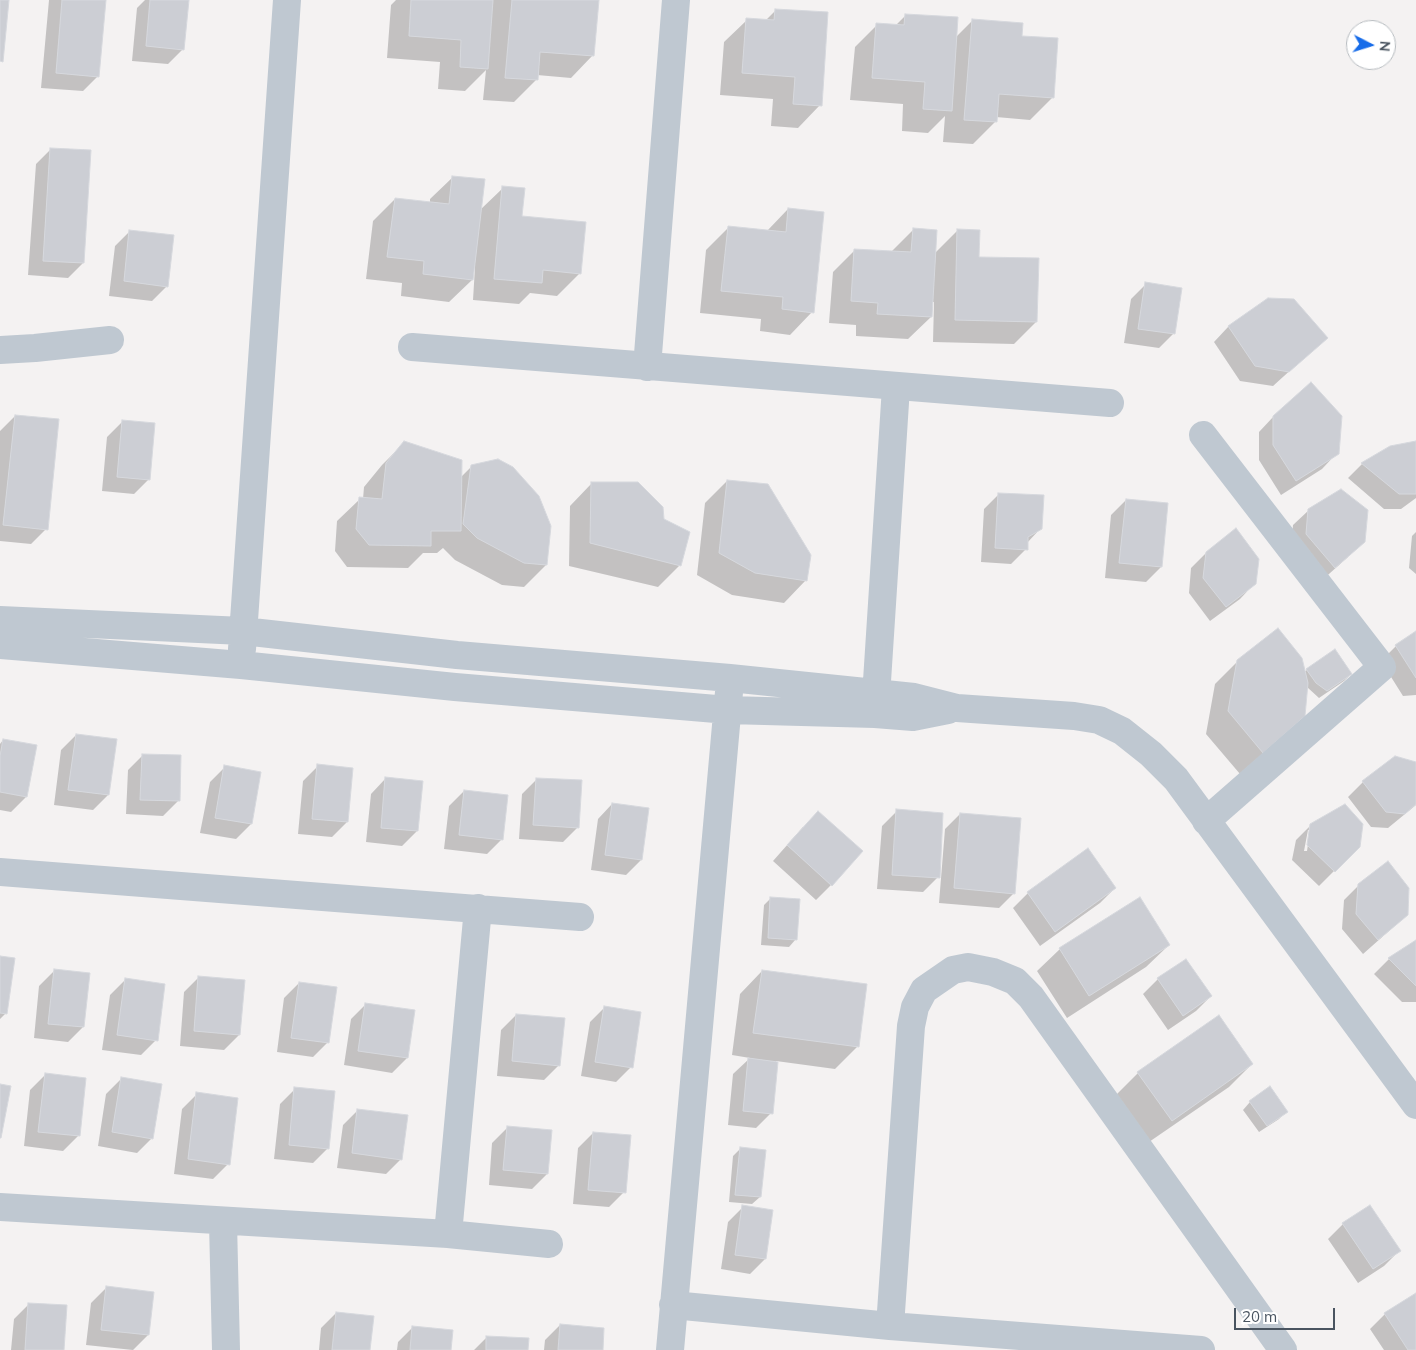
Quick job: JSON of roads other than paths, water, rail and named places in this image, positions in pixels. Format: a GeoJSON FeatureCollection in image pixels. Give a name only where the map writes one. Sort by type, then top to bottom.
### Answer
{"type":"FeatureCollection","features":[{"type":"Feature","properties":{"kind":"street"},"geometry":{"type":"LineString","coordinates":[[241,665],[287,0]]}},
{"type":"Feature","properties":{"kind":"street"},"geometry":{"type":"LineString","coordinates":[[647,366],[676,0]]}},
{"type":"Feature","properties":{"kind":"street"},"geometry":{"type":"LineString","coordinates":[[0,350],[110,340]]}},
{"type":"Feature","properties":{"kind":"street"},"geometry":{"type":"LineString","coordinates":[[412,347],[1110,403]]}},
{"type":"Feature","properties":{"kind":"street"},"geometry":{"type":"LineString","coordinates":[[876,704],[896,387]]}},
{"type":"Feature","properties":{"kind":"street"},"geometry":{"type":"LineString","coordinates":[[1203,435],[1382,667],[1206,821]]}},
{"type":"Feature","properties":{"kind":"street"},"geometry":{"type":"LineString","coordinates":[[0,620],[243,631],[458,655],[730,678],[876,704],[913,717],[957,708],[1074,716],[1099,720],[1122,731],[1152,754],[1176,779],[1416,1105]]}},
{"type":"Feature","properties":{"kind":"street"},"geometry":{"type":"LineString","coordinates":[[0,645],[241,665],[455,687],[728,710],[876,704]]}},
{"type":"Feature","properties":{"kind":"street"},"geometry":{"type":"LineString","coordinates":[[670,1350],[730,678]]}},
{"type":"Feature","properties":{"kind":"street"},"geometry":{"type":"LineString","coordinates":[[0,872],[580,917]]}},
{"type":"Feature","properties":{"kind":"street"},"geometry":{"type":"LineString","coordinates":[[448,1234],[478,908]]}},
{"type":"Feature","properties":{"kind":"street"},"geometry":{"type":"LineString","coordinates":[[890,1326],[911,1035],[915,1008],[924,990],[937,980],[953,970],[968,968],[993,972],[1014,981],[1031,997],[1283,1350]]}},
{"type":"Feature","properties":{"kind":"street"},"geometry":{"type":"LineString","coordinates":[[0,1207],[223,1222],[448,1234],[549,1244]]}},
{"type":"Feature","properties":{"kind":"street"},"geometry":{"type":"LineString","coordinates":[[223,1222],[226,1350]]}},
{"type":"Feature","properties":{"kind":"street"},"geometry":{"type":"LineString","coordinates":[[674,1305],[890,1326],[1201,1350]]}}]}
